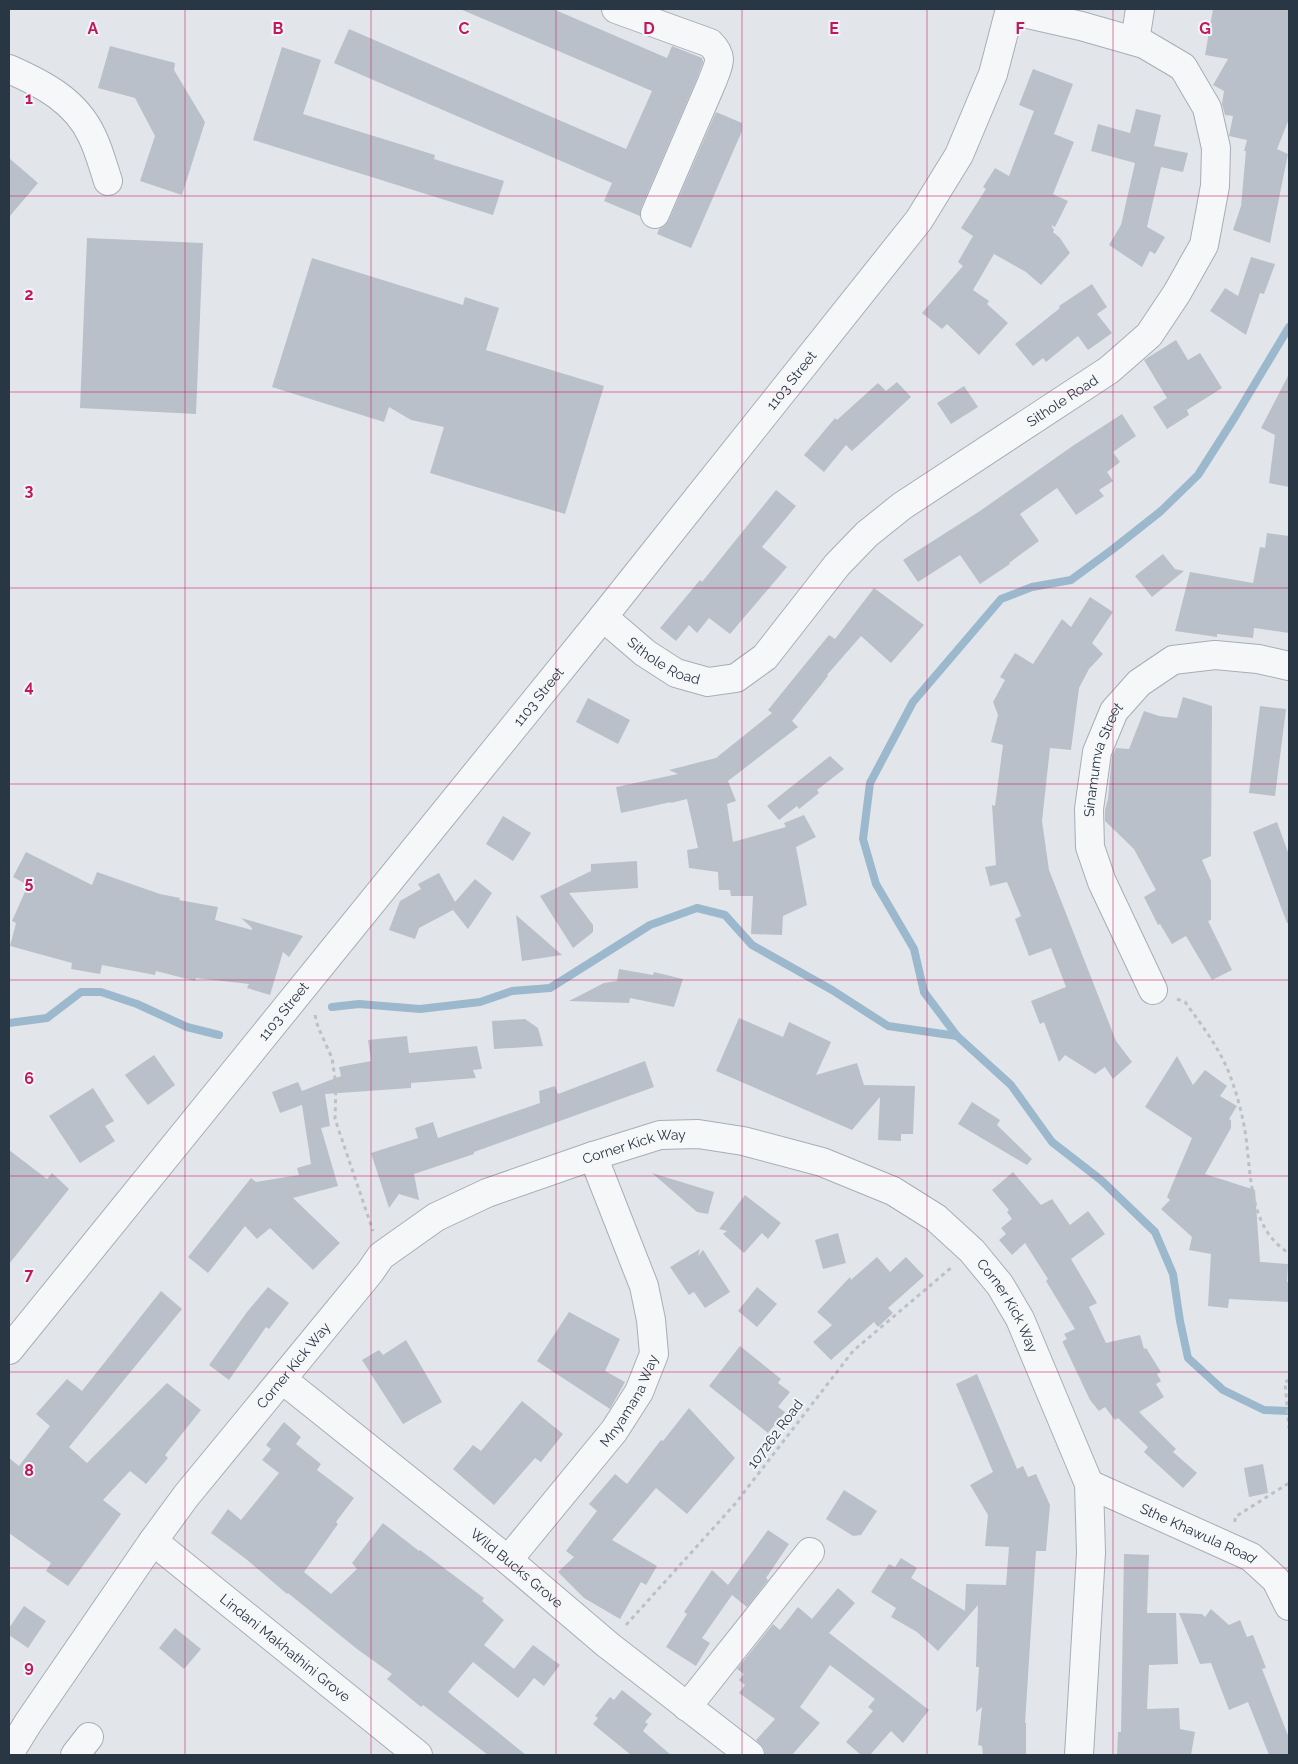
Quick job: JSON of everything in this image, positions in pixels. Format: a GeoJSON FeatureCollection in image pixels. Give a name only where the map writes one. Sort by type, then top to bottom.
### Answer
{"type":"FeatureCollection","features":[{"type":"Feature","properties":{"kind":"street"},"geometry":{"type":"LineString","coordinates":[[616,9],[710,44],[718,51],[720,61],[655,214]]}},
{"type":"Feature","properties":{"kind":"street"},"geometry":{"type":"LineString","coordinates":[[1135,41],[1140,9]]}},
{"type":"Feature","properties":{"kind":"street","name":"Sithole Road"},"geometry":{"type":"LineString","coordinates":[[603,617],[645,653],[676,674],[708,682],[736,678],[765,657],[837,565],[867,534],[902,506],[1109,370],[1149,335],[1177,293],[1204,246],[1215,186],[1216,148],[1207,108],[1183,67],[1144,44],[1081,26],[1010,10]]}},
{"type":"Feature","properties":{"kind":"street","name":"1103 Street"},"geometry":{"type":"LineString","coordinates":[[9,1350],[603,617],[919,220],[959,154],[993,74],[1010,10]]}},
{"type":"Feature","properties":{"kind":"street"},"geometry":{"type":"LineString","coordinates":[[9,69],[51,90],[76,110],[92,136],[108,181]]}},
{"type":"Feature","properties":{"kind":"street","name":"Sinamumva Street"},"geometry":{"type":"LineString","coordinates":[[1153,990],[1102,882],[1090,846],[1089,809],[1097,752],[1110,719],[1114,711],[1139,683],[1173,660],[1215,655],[1258,659],[1289,666]]}},
{"type":"Feature","properties":{"kind":"street","name":"Corner Kick Way"},"geometry":{"type":"LineString","coordinates":[[9,1754],[28,1723],[186,1496],[283,1380],[381,1256],[436,1216],[487,1193],[593,1156],[660,1136],[698,1134],[743,1141],[822,1162],[893,1191],[936,1218],[972,1251],[1000,1285],[1020,1319],[1090,1484],[1090,1553],[1079,1755]]}},
{"type":"Feature","properties":{"kind":"street","name":"Mnyamana Way"},"geometry":{"type":"LineString","coordinates":[[508,1560],[614,1431],[639,1392],[654,1354],[652,1320],[644,1286],[593,1156]]}},
{"type":"Feature","properties":{"kind":"street","name":"Wild Bucks Grove"},"geometry":{"type":"LineString","coordinates":[[283,1380],[508,1560],[608,1644],[750,1755]]}},
{"type":"Feature","properties":{"kind":"street","name":"Sthe Khawula Road"},"geometry":{"type":"LineString","coordinates":[[1090,1484],[1251,1557],[1276,1580],[1289,1606]]}},
{"type":"Feature","properties":{"kind":"street","name":"Lindani Makhathini Grove"},"geometry":{"type":"LineString","coordinates":[[153,1541],[418,1755]]}},
{"type":"Feature","properties":{"kind":"street"},"geometry":{"type":"LineString","coordinates":[[687,1707],[810,1552]]}},
{"type":"Feature","properties":{"kind":"path"},"geometry":{"type":"LineString","coordinates":[[1153,990],[1185,1002],[1217,1047],[1232,1080],[1244,1124],[1253,1194],[1262,1221],[1279,1247],[1289,1253]]}},
{"type":"Feature","properties":{"kind":"path"},"geometry":{"type":"LineString","coordinates":[[316,1013],[318,1027],[332,1058],[336,1085],[335,1119],[381,1256]]}},
{"type":"Feature","properties":{"kind":"path","name":"107262 Road"},"geometry":{"type":"LineString","coordinates":[[608,1644],[735,1504],[853,1351],[972,1251]]}},
{"type":"Feature","properties":{"kind":"path"},"geometry":{"type":"LineString","coordinates":[[1287,1381],[1289,1428]]}},
{"type":"Feature","properties":{"kind":"path"},"geometry":{"type":"LineString","coordinates":[[1230,1547],[1235,1517],[1289,1483]]}},
{"type":"Feature","properties":{"kind":"building"},"geometry":{"type":"Polygon","coordinates":[[[460,9],[553,9],[667,58],[672,46],[702,58],[703,62],[698,76],[641,208],[640,216],[604,201],[612,183],[334,63],[349,29],[626,149],[652,91],[460,9]]]}},
{"type":"Feature","properties":{"kind":"building"},"geometry":{"type":"Polygon","coordinates":[[[1213,9],[1289,9],[1289,119],[1277,149],[1288,154],[1270,243],[1233,230],[1241,206],[1246,151],[1244,151],[1247,140],[1229,136],[1233,116],[1225,115],[1222,104],[1224,91],[1213,85],[1228,59],[1205,55],[1213,9]]]}},
{"type":"Feature","properties":{"kind":"building"},"geometry":{"type":"Polygon","coordinates":[[[110,46],[175,63],[174,70],[205,122],[182,195],[140,181],[155,136],[135,98],[98,88],[110,46]]]}},
{"type":"Feature","properties":{"kind":"building"},"geometry":{"type":"Polygon","coordinates":[[[282,47],[321,60],[303,114],[435,155],[434,159],[504,181],[493,215],[253,140],[282,47]]]}},
{"type":"Feature","properties":{"kind":"building"},"geometry":{"type":"Polygon","coordinates":[[[1033,69],[1073,84],[1054,134],[1074,142],[1053,194],[1068,201],[1055,227],[1051,225],[1054,230],[1053,232],[1060,238],[1070,253],[1041,285],[1026,272],[994,254],[973,290],[989,301],[987,304],[1008,323],[979,355],[947,324],[942,329],[922,313],[963,266],[958,262],[973,236],[961,228],[986,189],[983,187],[995,168],[1009,176],[1034,111],[1019,105],[1033,69]]]}},
{"type":"Feature","properties":{"kind":"building"},"geometry":{"type":"Polygon","coordinates":[[[1136,109],[1161,115],[1154,146],[1188,153],[1183,172],[1161,167],[1147,227],[1165,237],[1155,254],[1150,251],[1142,267],[1109,245],[1121,225],[1135,163],[1091,151],[1098,124],[1130,133],[1136,109]]]}},
{"type":"Feature","properties":{"kind":"building"},"geometry":{"type":"Polygon","coordinates":[[[716,112],[742,123],[742,131],[691,248],[657,234],[659,229],[665,226],[669,220],[716,112]]]}},
{"type":"Feature","properties":{"kind":"building"},"geometry":{"type":"Polygon","coordinates":[[[9,158],[38,183],[9,217],[9,158]]]}},
{"type":"Feature","properties":{"kind":"building"},"geometry":{"type":"Polygon","coordinates":[[[87,238],[203,243],[196,414],[80,408],[87,238]]]}},
{"type":"Feature","properties":{"kind":"building"},"geometry":{"type":"Polygon","coordinates":[[[1251,257],[1275,264],[1264,294],[1260,293],[1246,335],[1210,311],[1225,288],[1238,296],[1251,257]]]}},
{"type":"Feature","properties":{"kind":"building"},"geometry":{"type":"Polygon","coordinates":[[[312,258],[463,305],[465,297],[499,308],[486,350],[604,386],[565,514],[430,473],[444,427],[411,420],[389,407],[384,422],[272,387],[312,258]]]}},
{"type":"Feature","properties":{"kind":"building"},"geometry":{"type":"Polygon","coordinates":[[[1092,284],[1107,307],[1097,314],[1112,333],[1088,350],[1078,336],[1046,362],[1043,358],[1033,366],[1015,344],[1060,308],[1059,306],[1092,284]]]}},
{"type":"Feature","properties":{"kind":"building"},"geometry":{"type":"Polygon","coordinates":[[[1176,340],[1188,360],[1200,353],[1222,388],[1187,410],[1189,415],[1167,429],[1153,407],[1167,398],[1144,360],[1176,340]]]}},
{"type":"Feature","properties":{"kind":"building"},"geometry":{"type":"Polygon","coordinates":[[[1289,374],[1289,487],[1269,483],[1275,435],[1261,428],[1289,374]]]}},
{"type":"Feature","properties":{"kind":"building"},"geometry":{"type":"Polygon","coordinates":[[[897,382],[911,397],[852,451],[846,445],[824,472],[804,455],[835,418],[837,420],[878,383],[886,391],[897,382]]]}},
{"type":"Feature","properties":{"kind":"building"},"geometry":{"type":"Polygon","coordinates":[[[964,386],[978,407],[951,424],[937,403],[964,386]]]}},
{"type":"Feature","properties":{"kind":"building"},"geometry":{"type":"Polygon","coordinates":[[[1122,414],[1136,436],[1113,452],[1120,462],[1107,472],[1113,481],[1099,490],[1104,496],[1076,515],[1057,488],[1020,514],[1039,541],[1010,564],[980,584],[960,555],[918,582],[903,560],[980,511],[1122,414]]]}},
{"type":"Feature","properties":{"kind":"building"},"geometry":{"type":"Polygon","coordinates":[[[776,490],[796,506],[762,547],[787,567],[730,634],[709,618],[697,633],[689,625],[676,641],[660,628],[700,580],[702,582],[776,490]]]}},
{"type":"Feature","properties":{"kind":"building"},"geometry":{"type":"Polygon","coordinates":[[[1267,533],[1289,536],[1289,633],[1254,628],[1253,638],[1217,634],[1217,637],[1175,631],[1190,572],[1253,583],[1260,547],[1265,548],[1267,533]]]}},
{"type":"Feature","properties":{"kind":"building"},"geometry":{"type":"Polygon","coordinates":[[[1163,554],[1175,569],[1184,571],[1152,597],[1135,576],[1163,554]]]}},
{"type":"Feature","properties":{"kind":"building"},"geometry":{"type":"Polygon","coordinates":[[[874,588],[924,625],[891,663],[861,636],[827,675],[792,721],[798,727],[728,781],[736,801],[727,804],[733,842],[786,827],[784,823],[804,815],[816,837],[796,847],[807,905],[783,916],[782,935],[751,934],[753,896],[731,896],[730,890],[719,890],[718,872],[689,868],[687,850],[698,848],[687,799],[621,813],[616,787],[678,774],[669,770],[716,758],[772,713],[768,710],[802,668],[829,635],[835,639],[874,588]]]}},
{"type":"Feature","properties":{"kind":"building"},"geometry":{"type":"Polygon","coordinates":[[[1090,597],[1113,612],[1092,643],[1103,654],[1089,669],[1079,688],[1071,750],[1050,748],[1042,821],[1049,870],[1116,1041],[1132,1062],[1113,1079],[1105,1067],[1095,1074],[1065,1055],[1059,1062],[1044,1022],[1040,1024],[1031,1001],[1066,987],[1051,948],[1029,956],[1015,919],[1021,916],[1007,882],[990,886],[985,867],[996,865],[992,805],[995,806],[1003,745],[991,742],[998,715],[993,702],[1005,680],[1000,677],[1015,653],[1033,664],[1062,619],[1071,627],[1090,597]]]}},
{"type":"Feature","properties":{"kind":"building"},"geometry":{"type":"Polygon","coordinates":[[[1183,697],[1212,706],[1211,856],[1202,860],[1211,881],[1211,920],[1208,921],[1232,970],[1212,980],[1186,936],[1172,944],[1160,924],[1158,925],[1144,897],[1156,890],[1134,849],[1105,821],[1112,756],[1116,748],[1129,749],[1144,711],[1159,716],[1177,718],[1183,697]]]}},
{"type":"Feature","properties":{"kind":"building"},"geometry":{"type":"Polygon","coordinates":[[[588,698],[630,720],[618,744],[576,722],[588,698]]]}},
{"type":"Feature","properties":{"kind":"building"},"geometry":{"type":"Polygon","coordinates":[[[1260,706],[1286,709],[1275,796],[1249,793],[1260,706]]]}},
{"type":"Feature","properties":{"kind":"building"},"geometry":{"type":"Polygon","coordinates":[[[830,756],[844,769],[817,790],[819,793],[799,809],[797,806],[779,820],[767,806],[830,756]]]}},
{"type":"Feature","properties":{"kind":"building"},"geometry":{"type":"Polygon","coordinates":[[[503,816],[531,833],[513,861],[486,844],[503,816]]]}},
{"type":"Feature","properties":{"kind":"building"},"geometry":{"type":"Polygon","coordinates":[[[1277,822],[1289,855],[1289,923],[1287,923],[1253,832],[1277,822]]]}},
{"type":"Feature","properties":{"kind":"building"},"geometry":{"type":"Polygon","coordinates":[[[26,852],[92,885],[97,872],[160,894],[180,898],[179,900],[218,907],[215,920],[252,930],[241,918],[303,936],[289,957],[283,952],[270,995],[247,988],[249,984],[196,978],[195,981],[156,971],[155,975],[102,965],[100,974],[71,969],[72,963],[10,946],[16,923],[12,921],[28,885],[13,877],[26,852]]]}},
{"type":"Feature","properties":{"kind":"building"},"geometry":{"type":"Polygon","coordinates":[[[637,861],[638,888],[569,893],[593,925],[593,932],[573,948],[540,896],[591,871],[591,864],[637,861]]]}},
{"type":"Feature","properties":{"kind":"building"},"geometry":{"type":"Polygon","coordinates":[[[439,873],[455,902],[475,879],[492,893],[468,929],[453,910],[419,928],[415,939],[389,930],[400,901],[421,889],[418,884],[439,873]]]}},
{"type":"Feature","properties":{"kind":"building"},"geometry":{"type":"Polygon","coordinates":[[[516,915],[562,955],[522,961],[516,915]]]}},
{"type":"Feature","properties":{"kind":"building"},"geometry":{"type":"Polygon","coordinates":[[[619,969],[653,975],[654,972],[683,979],[674,1007],[630,998],[629,1003],[569,1001],[604,983],[617,981],[619,969]]]}},
{"type":"Feature","properties":{"kind":"building"},"geometry":{"type":"Polygon","coordinates":[[[739,1018],[783,1037],[789,1022],[831,1042],[816,1075],[857,1063],[864,1085],[915,1086],[913,1134],[901,1134],[901,1141],[878,1140],[880,1097],[852,1130],[716,1071],[739,1018]]]}},
{"type":"Feature","properties":{"kind":"building"},"geometry":{"type":"Polygon","coordinates":[[[525,1019],[538,1028],[543,1046],[494,1049],[492,1021],[525,1019]]]}},
{"type":"Feature","properties":{"kind":"building"},"geometry":{"type":"Polygon","coordinates":[[[407,1036],[409,1053],[477,1046],[482,1069],[473,1070],[476,1078],[411,1083],[411,1088],[325,1094],[330,1126],[321,1128],[338,1186],[293,1198],[340,1243],[313,1270],[270,1228],[257,1239],[245,1226],[208,1273],[188,1257],[251,1178],[256,1182],[299,1175],[297,1168],[311,1164],[302,1105],[280,1113],[272,1092],[298,1082],[302,1091],[341,1076],[339,1067],[371,1061],[368,1040],[407,1036]]]}},
{"type":"Feature","properties":{"kind":"building"},"geometry":{"type":"Polygon","coordinates":[[[154,1055],[175,1085],[148,1105],[125,1075],[154,1055]]]}},
{"type":"Feature","properties":{"kind":"building"},"geometry":{"type":"Polygon","coordinates":[[[1177,1056],[1193,1085],[1205,1070],[1227,1086],[1220,1096],[1237,1106],[1229,1119],[1231,1120],[1231,1128],[1205,1174],[1255,1190],[1260,1262],[1288,1264],[1289,1302],[1229,1299],[1228,1308],[1208,1306],[1211,1254],[1189,1250],[1192,1237],[1161,1209],[1170,1200],[1167,1197],[1192,1138],[1145,1107],[1177,1056]]]}},
{"type":"Feature","properties":{"kind":"building"},"geometry":{"type":"Polygon","coordinates":[[[645,1061],[654,1087],[474,1152],[474,1154],[414,1174],[419,1200],[399,1194],[389,1208],[371,1153],[418,1138],[415,1128],[433,1122],[438,1138],[540,1103],[539,1091],[555,1086],[558,1094],[645,1061]]]}},
{"type":"Feature","properties":{"kind":"building"},"geometry":{"type":"Polygon","coordinates":[[[93,1088],[114,1121],[105,1126],[115,1141],[80,1163],[49,1116],[93,1088]]]}},
{"type":"Feature","properties":{"kind":"building"},"geometry":{"type":"Polygon","coordinates":[[[972,1102],[1000,1120],[997,1125],[1032,1159],[1027,1165],[958,1124],[972,1102]]]}},
{"type":"Feature","properties":{"kind":"building"},"geometry":{"type":"Polygon","coordinates":[[[9,1150],[47,1179],[52,1173],[69,1189],[9,1264],[9,1150]]]}},
{"type":"Feature","properties":{"kind":"building"},"geometry":{"type":"Polygon","coordinates":[[[1013,1172],[1041,1205],[1052,1199],[1070,1225],[1088,1211],[1105,1234],[1071,1259],[1097,1303],[1089,1307],[1106,1343],[1140,1335],[1144,1349],[1146,1348],[1161,1372],[1157,1374],[1161,1381],[1156,1384],[1164,1397],[1139,1412],[1176,1449],[1173,1452],[1197,1473],[1183,1488],[1144,1452],[1148,1447],[1118,1418],[1115,1420],[1105,1407],[1099,1411],[1090,1400],[1063,1343],[1067,1339],[1064,1334],[1075,1329],[1046,1281],[1048,1279],[1025,1243],[1012,1255],[999,1240],[1006,1234],[1001,1228],[1012,1219],[1007,1212],[1009,1210],[992,1190],[1013,1172]]]}},
{"type":"Feature","properties":{"kind":"building"},"geometry":{"type":"Polygon","coordinates":[[[652,1173],[714,1192],[708,1214],[697,1212],[652,1173]]]}},
{"type":"Feature","properties":{"kind":"building"},"geometry":{"type":"Polygon","coordinates":[[[745,1195],[781,1223],[768,1239],[762,1233],[744,1253],[723,1234],[727,1231],[719,1229],[745,1195]]]}},
{"type":"Feature","properties":{"kind":"building"},"geometry":{"type":"Polygon","coordinates":[[[838,1233],[846,1263],[823,1269],[815,1240],[838,1233]]]}},
{"type":"Feature","properties":{"kind":"building"},"geometry":{"type":"Polygon","coordinates":[[[700,1249],[698,1256],[703,1250],[730,1292],[705,1308],[694,1292],[689,1295],[670,1267],[700,1249]]]}},
{"type":"Feature","properties":{"kind":"building"},"geometry":{"type":"Polygon","coordinates":[[[877,1257],[890,1272],[906,1257],[924,1276],[888,1308],[893,1313],[878,1327],[874,1322],[831,1360],[813,1342],[832,1325],[817,1312],[850,1277],[851,1280],[877,1257]]]}},
{"type":"Feature","properties":{"kind":"building"},"geometry":{"type":"Polygon","coordinates":[[[268,1287],[289,1303],[269,1329],[266,1327],[229,1380],[209,1365],[247,1312],[268,1287]]]}},
{"type":"Feature","properties":{"kind":"building"},"geometry":{"type":"Polygon","coordinates":[[[757,1287],[777,1304],[757,1327],[738,1311],[757,1287]]]}},
{"type":"Feature","properties":{"kind":"building"},"geometry":{"type":"Polygon","coordinates":[[[161,1291],[182,1309],[69,1447],[87,1463],[167,1383],[201,1410],[165,1455],[168,1458],[146,1484],[130,1471],[103,1500],[121,1514],[68,1586],[46,1571],[51,1563],[9,1533],[9,1458],[19,1466],[50,1426],[36,1414],[67,1379],[82,1391],[161,1291]]]}},
{"type":"Feature","properties":{"kind":"building"},"geometry":{"type":"Polygon","coordinates":[[[569,1312],[620,1339],[605,1371],[625,1382],[610,1409],[537,1361],[569,1312]]]}},
{"type":"Feature","properties":{"kind":"building"},"geometry":{"type":"Polygon","coordinates":[[[406,1340],[442,1402],[403,1424],[362,1360],[379,1350],[383,1355],[406,1340]]]}},
{"type":"Feature","properties":{"kind":"building"},"geometry":{"type":"Polygon","coordinates":[[[740,1346],[781,1379],[778,1383],[790,1392],[778,1407],[785,1412],[768,1433],[709,1386],[740,1346]]]}},
{"type":"Feature","properties":{"kind":"building"},"geometry":{"type":"Polygon","coordinates":[[[977,1374],[1017,1469],[1023,1466],[1028,1477],[1036,1474],[1050,1505],[1046,1551],[1036,1551],[1025,1723],[1026,1755],[983,1755],[982,1746],[978,1745],[982,1707],[976,1712],[979,1667],[976,1667],[978,1605],[938,1651],[917,1632],[891,1617],[896,1608],[871,1592],[889,1564],[895,1567],[901,1558],[917,1568],[911,1578],[965,1611],[966,1584],[1006,1585],[1009,1547],[985,1546],[988,1515],[970,1485],[993,1472],[956,1384],[977,1374]]]}},
{"type":"Feature","properties":{"kind":"building"},"geometry":{"type":"Polygon","coordinates":[[[522,1401],[563,1434],[541,1462],[535,1458],[494,1505],[453,1469],[473,1445],[481,1451],[522,1401]]]}},
{"type":"Feature","properties":{"kind":"building"},"geometry":{"type":"Polygon","coordinates":[[[689,1408],[735,1458],[687,1514],[656,1488],[612,1540],[657,1566],[646,1585],[641,1582],[620,1619],[584,1598],[558,1572],[574,1557],[566,1551],[597,1511],[589,1504],[615,1474],[627,1484],[689,1408]]]}},
{"type":"Feature","properties":{"kind":"building"},"geometry":{"type":"Polygon","coordinates":[[[284,1422],[301,1437],[296,1444],[321,1464],[317,1470],[354,1498],[304,1572],[331,1594],[357,1569],[352,1563],[383,1523],[484,1598],[482,1601],[504,1620],[484,1645],[514,1669],[533,1645],[560,1665],[544,1686],[534,1678],[518,1698],[473,1662],[448,1692],[526,1755],[488,1755],[423,1705],[421,1707],[387,1679],[392,1674],[357,1649],[211,1533],[228,1509],[241,1520],[279,1473],[262,1460],[271,1449],[266,1445],[284,1422]]]}},
{"type":"Feature","properties":{"kind":"building"},"geometry":{"type":"Polygon","coordinates":[[[1263,1464],[1268,1493],[1249,1497],[1244,1468],[1263,1464]]]}},
{"type":"Feature","properties":{"kind":"building"},"geometry":{"type":"Polygon","coordinates":[[[844,1490],[877,1511],[861,1535],[853,1536],[826,1519],[844,1490]]]}},
{"type":"Feature","properties":{"kind":"building"},"geometry":{"type":"Polygon","coordinates":[[[768,1530],[789,1544],[766,1578],[768,1580],[747,1607],[732,1595],[702,1638],[710,1643],[696,1666],[666,1647],[687,1614],[684,1612],[712,1570],[728,1585],[768,1530]]]}},
{"type":"Feature","properties":{"kind":"building"},"geometry":{"type":"Polygon","coordinates":[[[1124,1554],[1149,1555],[1147,1613],[1176,1613],[1178,1664],[1149,1665],[1147,1709],[1179,1708],[1180,1729],[1195,1732],[1191,1755],[1117,1755],[1118,1732],[1121,1732],[1124,1554]]]}},
{"type":"Feature","properties":{"kind":"building"},"geometry":{"type":"Polygon","coordinates":[[[838,1588],[855,1603],[829,1633],[929,1710],[903,1743],[891,1731],[870,1755],[861,1755],[846,1742],[873,1711],[868,1707],[875,1699],[830,1665],[800,1707],[820,1723],[792,1755],[765,1755],[764,1749],[756,1740],[775,1719],[739,1693],[745,1685],[739,1680],[744,1674],[737,1669],[773,1624],[780,1630],[798,1607],[812,1619],[838,1588]]]}},
{"type":"Feature","properties":{"kind":"building"},"geometry":{"type":"Polygon","coordinates":[[[24,1606],[46,1621],[28,1648],[9,1635],[9,1628],[24,1606]]]}},
{"type":"Feature","properties":{"kind":"building"},"geometry":{"type":"Polygon","coordinates":[[[1211,1609],[1229,1625],[1240,1620],[1247,1637],[1253,1635],[1266,1668],[1262,1669],[1289,1738],[1289,1755],[1269,1755],[1248,1702],[1229,1710],[1211,1663],[1200,1664],[1179,1613],[1202,1614],[1205,1617],[1211,1609]]]}},
{"type":"Feature","properties":{"kind":"building"},"geometry":{"type":"Polygon","coordinates":[[[175,1628],[201,1649],[184,1669],[159,1648],[175,1628]]]}},
{"type":"Feature","properties":{"kind":"building"},"geometry":{"type":"Polygon","coordinates":[[[622,1690],[652,1714],[645,1722],[648,1724],[643,1731],[671,1755],[631,1755],[593,1724],[598,1718],[595,1716],[610,1697],[614,1700],[622,1690]]]}},
{"type":"Feature","properties":{"kind":"waterway"},"geometry":{"type":"LineString","coordinates":[[1289,327],[1198,475],[1161,511],[1071,580],[1032,587],[1001,599],[913,702],[870,783],[863,839],[876,884],[914,949],[924,992],[957,1036],[1011,1085],[1052,1142],[1101,1180],[1155,1232],[1173,1274],[1188,1358],[1223,1390],[1264,1410],[1289,1411]]}},
{"type":"Feature","properties":{"kind":"waterway"},"geometry":{"type":"LineString","coordinates":[[332,1007],[359,1004],[420,1009],[480,1002],[512,991],[550,988],[650,925],[697,908],[725,915],[752,945],[832,990],[888,1026],[957,1036]]}},
{"type":"Feature","properties":{"kind":"waterway"},"geometry":{"type":"LineString","coordinates":[[9,1023],[47,1018],[81,992],[101,992],[137,1004],[187,1027],[219,1035]]}}]}
